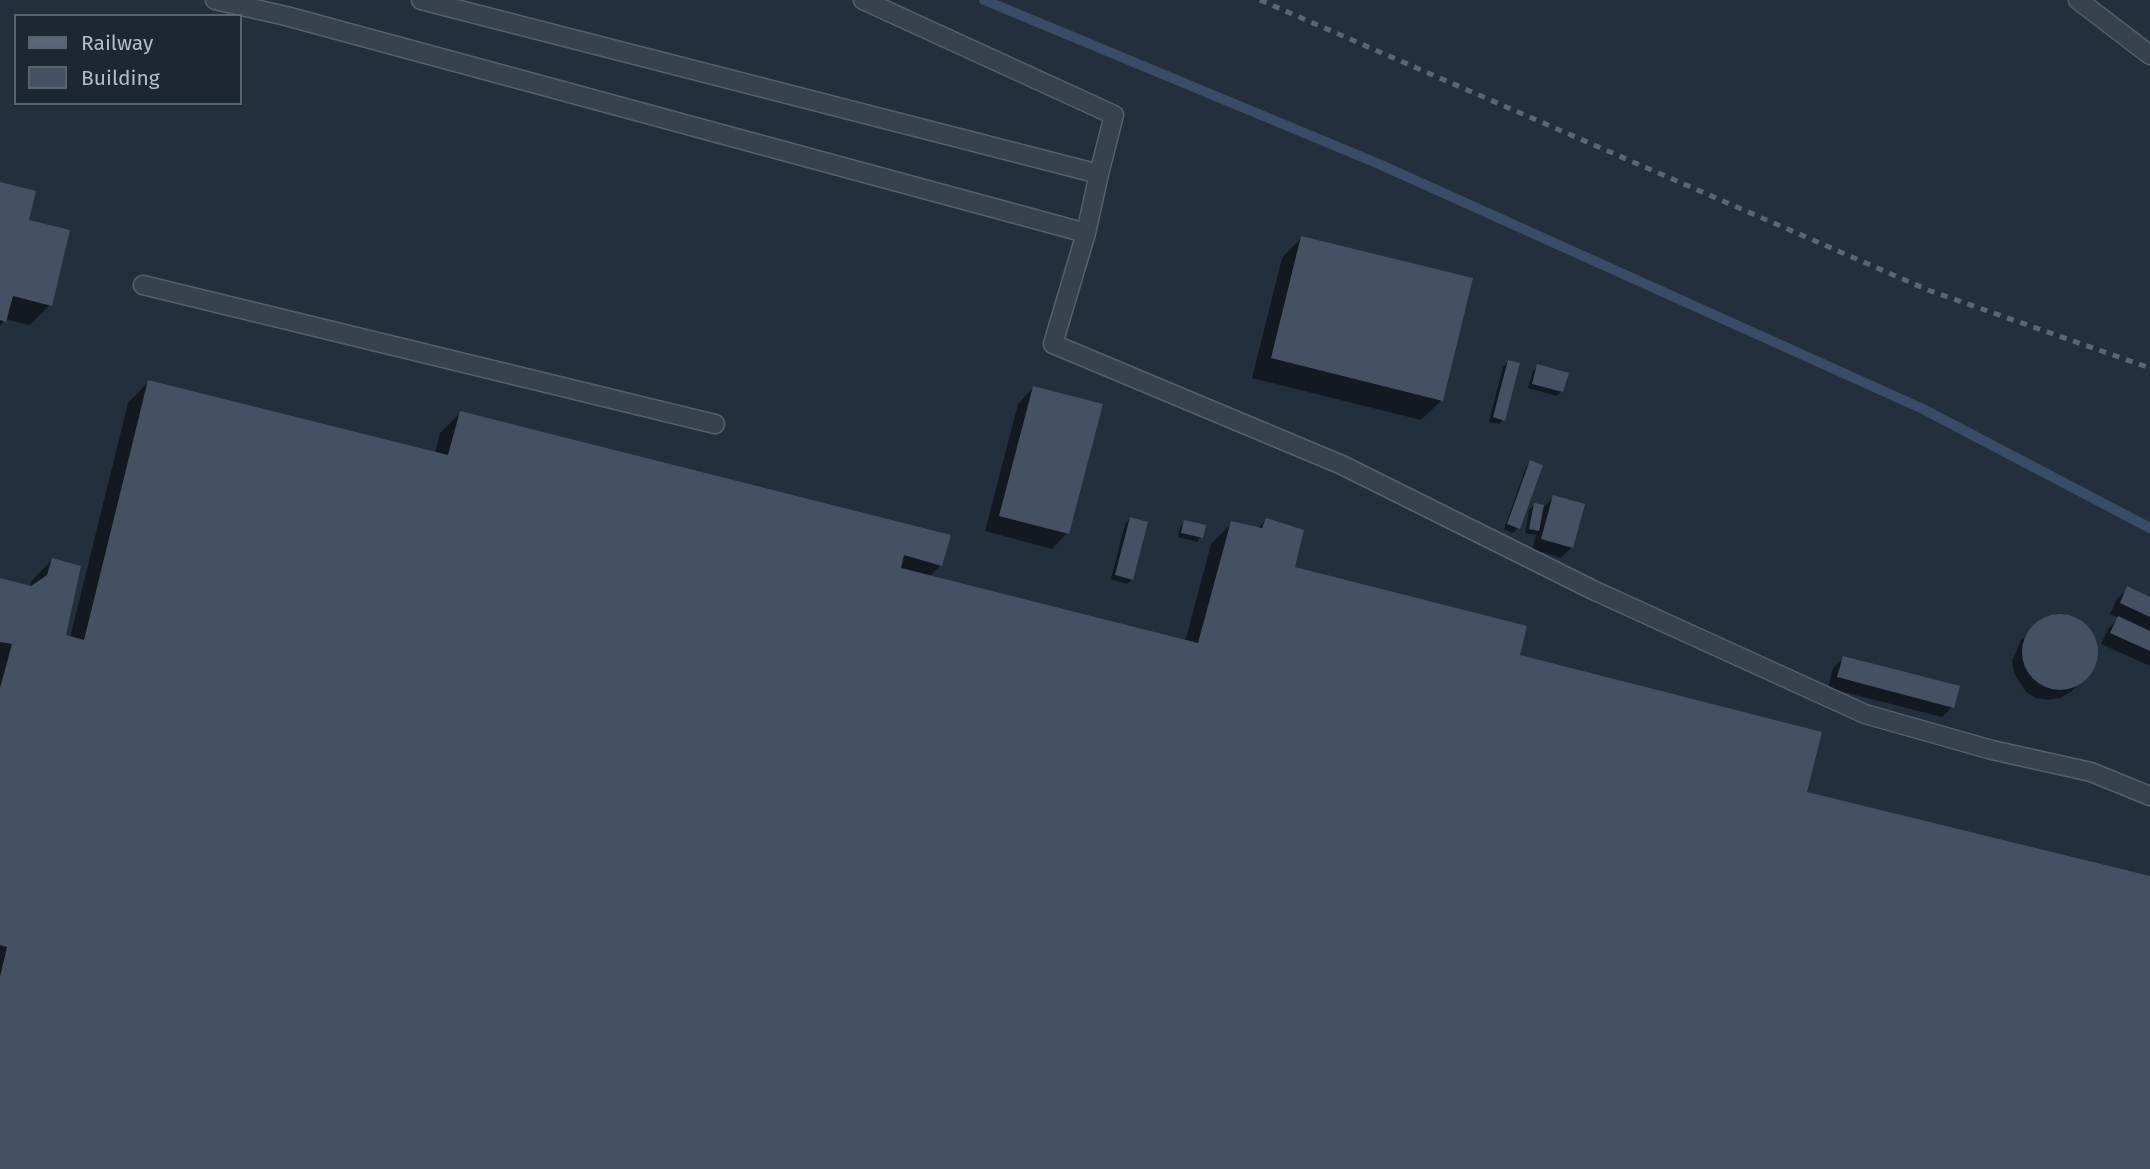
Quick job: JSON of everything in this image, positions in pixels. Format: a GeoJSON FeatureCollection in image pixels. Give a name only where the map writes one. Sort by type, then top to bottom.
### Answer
{"type":"FeatureCollection","features":[{"type":"Feature","properties":{"kind":"lane"},"geometry":{"type":"LineString","coordinates":[[215,0],[286,16],[1086,233]]}},
{"type":"Feature","properties":{"kind":"lane"},"geometry":{"type":"LineString","coordinates":[[421,0],[1099,174]]}},
{"type":"Feature","properties":{"kind":"lane"},"geometry":{"type":"LineString","coordinates":[[863,0],[1114,115],[1086,233],[1053,344],[1342,465],[1592,590],[1865,714],[1992,750],[2091,772],[2150,796]]}},
{"type":"Feature","properties":{"kind":"lane"},"geometry":{"type":"LineString","coordinates":[[2078,0],[2150,55]]}},
{"type":"Feature","properties":{"kind":"lane"},"geometry":{"type":"LineString","coordinates":[[143,285],[715,424]]}},
{"type":"Feature","properties":{"kind":"building"},"geometry":{"type":"Polygon","coordinates":[[[0,182],[36,191],[29,220],[70,230],[52,306],[13,296],[6,322],[0,320],[0,182]]]}},
{"type":"Feature","properties":{"kind":"building"},"geometry":{"type":"Polygon","coordinates":[[[1301,236],[1473,278],[1443,401],[1271,358],[1301,236]]]}},
{"type":"Feature","properties":{"kind":"building"},"geometry":{"type":"Polygon","coordinates":[[[1508,360],[1520,363],[1505,421],[1493,417],[1508,360]]]}},
{"type":"Feature","properties":{"kind":"building"},"geometry":{"type":"Polygon","coordinates":[[[1537,364],[1569,373],[1563,392],[1532,384],[1537,364]]]}},
{"type":"Feature","properties":{"kind":"building"},"geometry":{"type":"Polygon","coordinates":[[[148,380],[448,455],[460,411],[951,535],[942,566],[904,555],[901,568],[1198,643],[1231,521],[1262,528],[1266,518],[1304,530],[1295,567],[1527,626],[1520,655],[1822,732],[1807,792],[2150,876],[2150,1169],[0,1169],[0,977],[7,947],[0,945],[0,688],[12,644],[0,642],[0,578],[31,586],[47,575],[52,558],[81,566],[66,635],[84,640],[148,380]]]}},
{"type":"Feature","properties":{"kind":"building"},"geometry":{"type":"Polygon","coordinates":[[[1033,386],[1103,404],[1069,534],[999,516],[1033,386]]]}},
{"type":"Feature","properties":{"kind":"building"},"geometry":{"type":"Polygon","coordinates":[[[1530,460],[1543,465],[1520,529],[1507,524],[1530,460]]]}},
{"type":"Feature","properties":{"kind":"building"},"geometry":{"type":"Polygon","coordinates":[[[1553,495],[1585,504],[1573,548],[1541,539],[1553,495]]]}},
{"type":"Feature","properties":{"kind":"building"},"geometry":{"type":"Polygon","coordinates":[[[1534,503],[1544,505],[1539,531],[1529,529],[1534,503]]]}},
{"type":"Feature","properties":{"kind":"building"},"geometry":{"type":"Polygon","coordinates":[[[1130,517],[1148,522],[1133,580],[1115,575],[1130,517]]]}},
{"type":"Feature","properties":{"kind":"building"},"geometry":{"type":"Polygon","coordinates":[[[1184,520],[1206,525],[1203,538],[1181,533],[1184,520]]]}},
{"type":"Feature","properties":{"kind":"building"},"geometry":{"type":"Polygon","coordinates":[[[2127,586],[2150,597],[2150,617],[2120,603],[2127,586]]]}},
{"type":"Feature","properties":{"kind":"building"},"geometry":{"type":"Polygon","coordinates":[[[2060,614],[2074,617],[2087,625],[2095,638],[2098,652],[2095,666],[2087,679],[2074,687],[2060,690],[2046,687],[2033,679],[2025,666],[2022,652],[2025,638],[2033,625],[2046,617],[2060,614]]]}},
{"type":"Feature","properties":{"kind":"building"},"geometry":{"type":"Polygon","coordinates":[[[2118,616],[2150,631],[2150,651],[2110,633],[2118,616]]]}},
{"type":"Feature","properties":{"kind":"building"},"geometry":{"type":"Polygon","coordinates":[[[1843,656],[1960,686],[1954,708],[1837,677],[1843,656]]]}},
{"type":"Feature","properties":{"kind":"waterway"},"geometry":{"type":"LineString","coordinates":[[984,0],[1379,164],[1923,409],[2150,528]]}},
{"type":"Feature","properties":{"kind":"railway"},"geometry":{"type":"LineString","coordinates":[[1260,0],[1928,290],[2150,368]]}}]}
